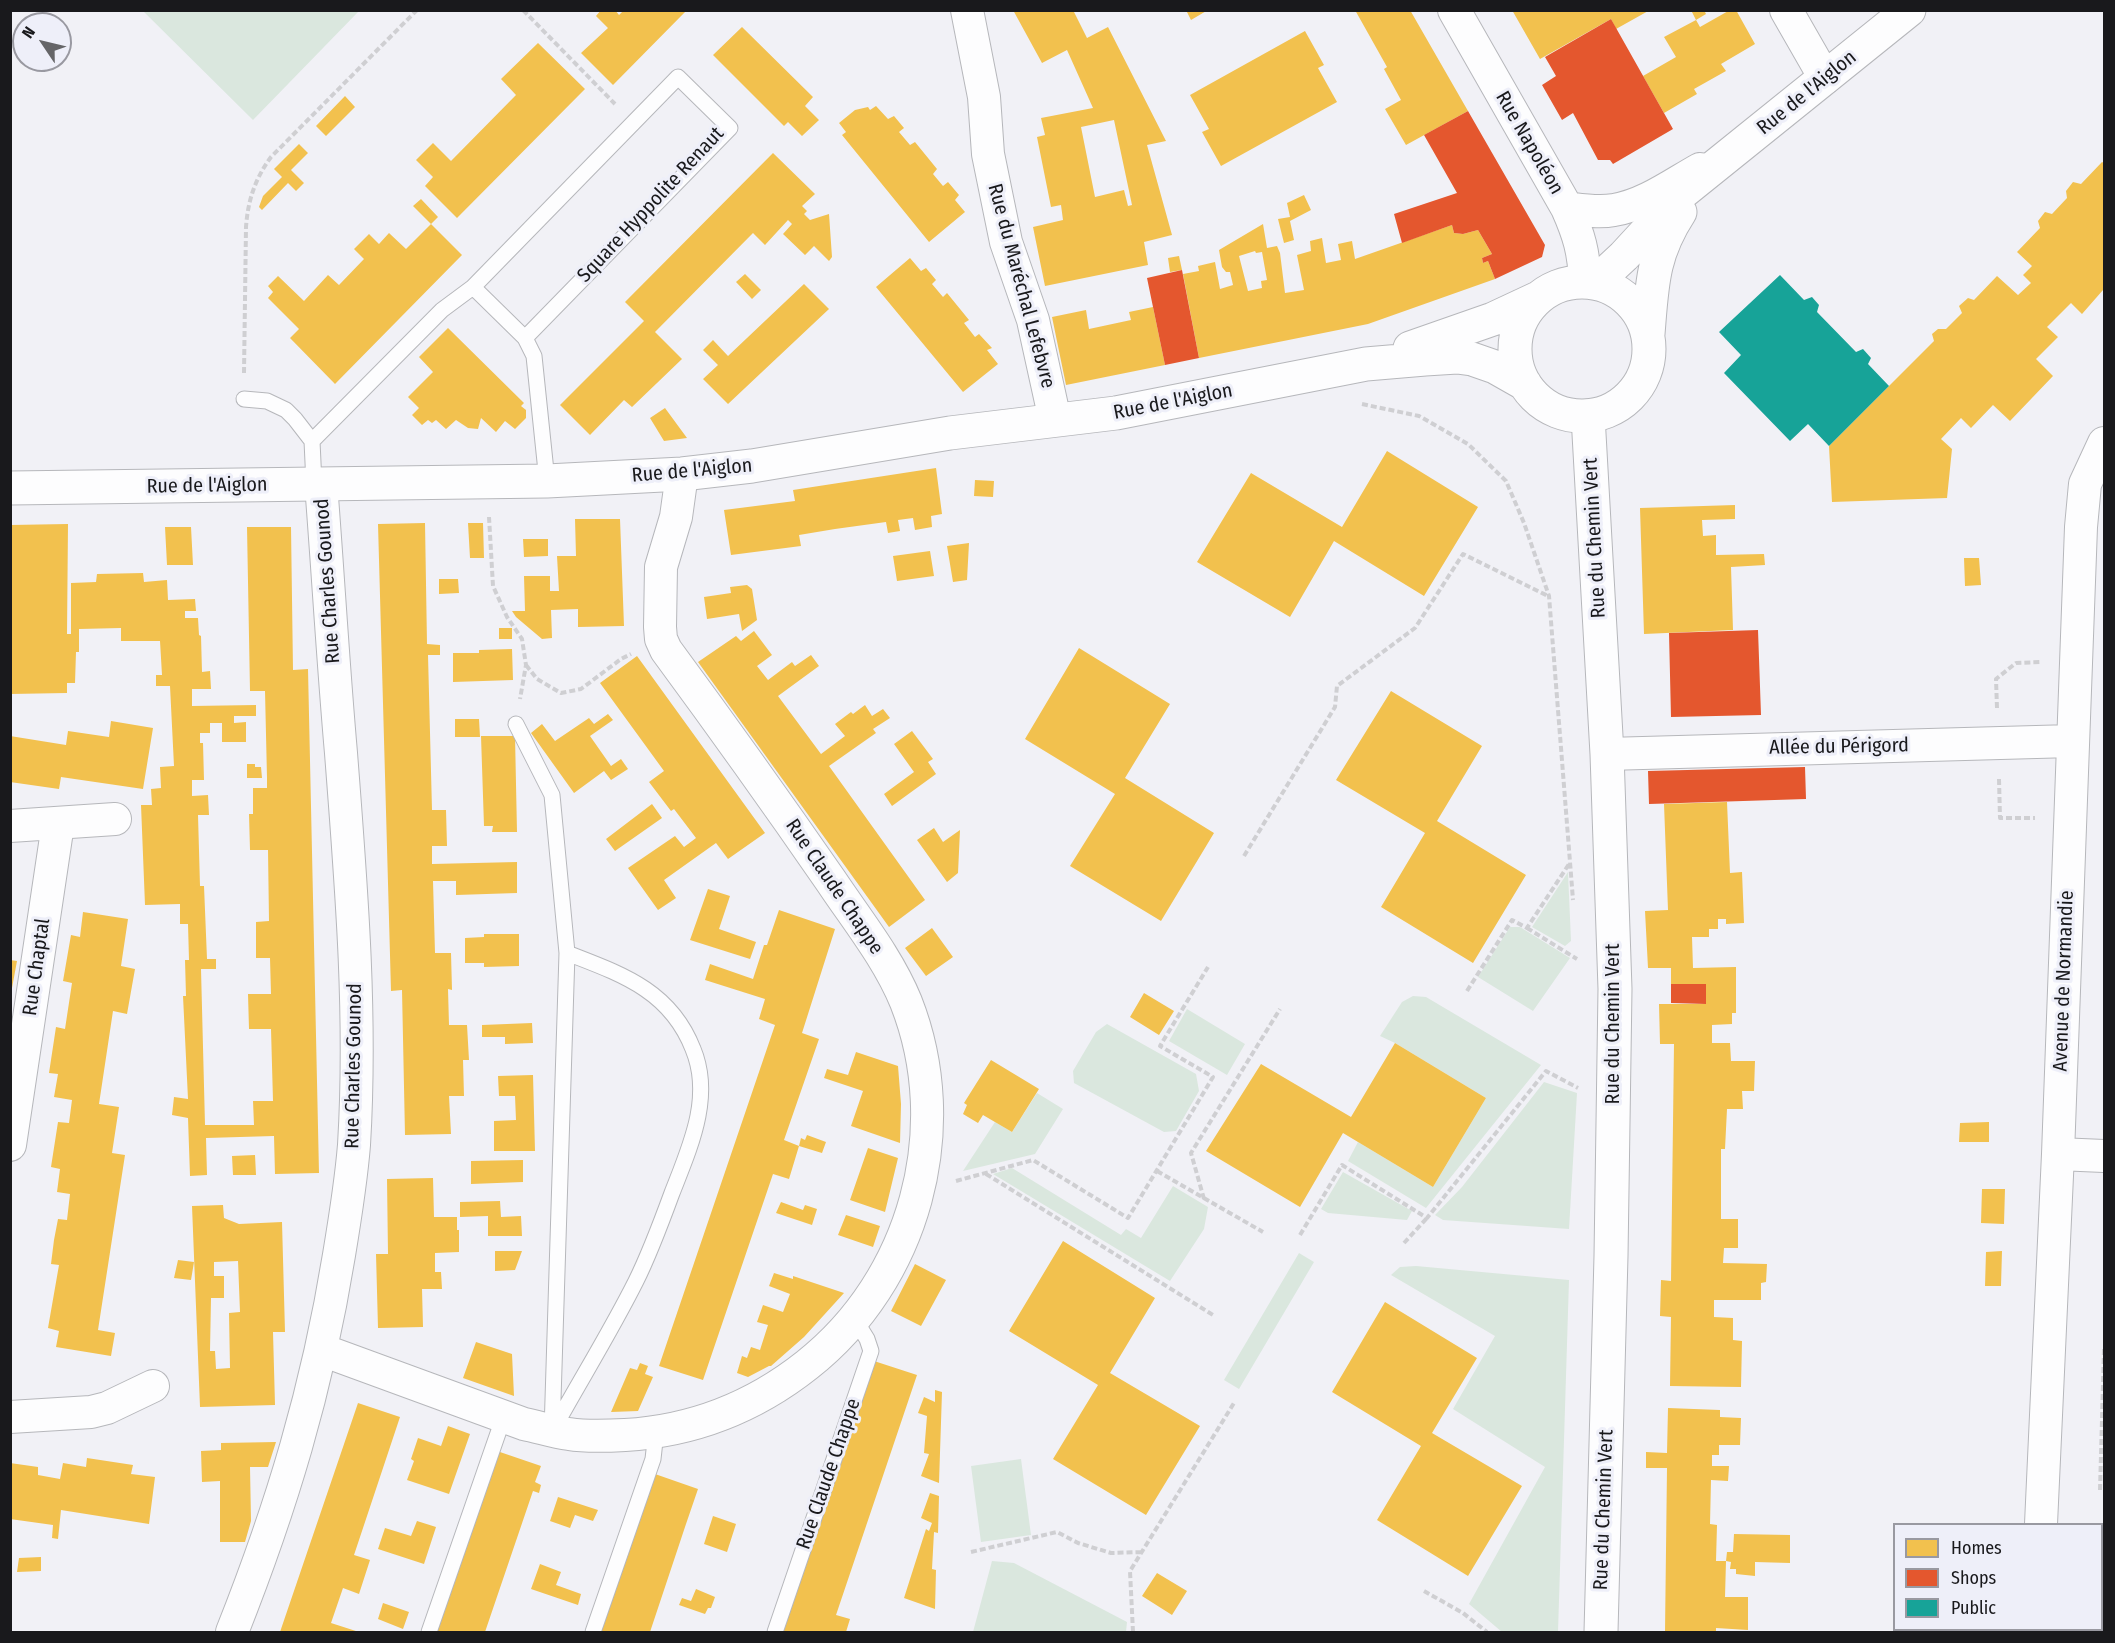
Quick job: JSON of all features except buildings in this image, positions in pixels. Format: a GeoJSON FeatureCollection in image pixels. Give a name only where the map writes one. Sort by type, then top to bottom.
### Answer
{"type":"FeatureCollection","features":[{"type":"Feature","properties":{"kind":"main road","name":"Rue de l'Aiglon"},"geometry":{"type":"LineString","coordinates":[[1590,282],[1624,256],[1672,203],[1704,175],[1909,10]]}},
{"type":"Feature","properties":{"kind":"main road","name":"Rue de l'Aiglon"},"geometry":{"type":"LineString","coordinates":[[1648,336],[1653,276],[1659,252],[1675,220],[1704,175]]}},
{"type":"Feature","properties":{"kind":"main road"},"geometry":{"type":"LineString","coordinates":[[1590,282],[1619,292],[1642,317],[1648,336],[1649,357],[1646,370],[1636,389],[1615,407],[1588,416],[1569,415],[1552,409],[1536,398],[1525,384],[1517,363],[1516,341],[1525,313],[1540,296],[1561,285],[1590,282]]}},
{"type":"Feature","properties":{"kind":"main road","name":"Rue de l'Aiglon"},"geometry":{"type":"LineString","coordinates":[[1366,364],[1459,333],[1540,296]]}},
{"type":"Feature","properties":{"kind":"main road","name":"Rue de l'Aiglon"},"geometry":{"type":"LineString","coordinates":[[10,488],[547,481],[682,474],[752,466],[891,442],[1147,407],[1366,364],[1457,357],[1472,359],[1495,367],[1525,384]]}},
{"type":"Feature","properties":{"kind":"main road","name":"Rue du Chemin Vert"},"geometry":{"type":"LineString","coordinates":[[1588,416],[1606,754],[1614,953],[1615,1043],[1601,1632]]}},
{"type":"Feature","properties":{"kind":"street","name":"Rue du Maréchal Lefebvre"},"geometry":{"type":"LineString","coordinates":[[967,10],[984,97],[988,154],[1005,242],[1033,320],[1055,420]]}},
{"type":"Feature","properties":{"kind":"street","name":"Rue Napoléon"},"geometry":{"type":"LineString","coordinates":[[1454,10],[1567,208],[1584,254],[1590,282]]}},
{"type":"Feature","properties":{"kind":"street"},"geometry":{"type":"LineString","coordinates":[[1786,10],[1825,78]]}},
{"type":"Feature","properties":{"kind":"street"},"geometry":{"type":"LineString","coordinates":[[1567,208],[1604,211],[1631,205],[1742,145]]}},
{"type":"Feature","properties":{"kind":"street","name":"Avenue de Normandie"},"geometry":{"type":"LineString","coordinates":[[2041,1523],[2058,1154],[2082,503],[2085,484],[2104,443]]}},
{"type":"Feature","properties":{"kind":"street","name":"Rue Claude Chappe"},"geometry":{"type":"LineString","coordinates":[[322,1350],[524,1424],[552,1431],[596,1436],[656,1432],[703,1421],[768,1394],[812,1361],[834,1341],[875,1292],[896,1256],[907,1231],[922,1177],[926,1097],[924,1071],[905,1001],[882,957],[792,825],[666,651],[661,639],[659,586],[661,567],[676,517],[682,474]]}},
{"type":"Feature","properties":{"kind":"street","name":"Rue Charles Gounod"},"geometry":{"type":"LineString","coordinates":[[232,1632],[259,1566],[309,1405],[322,1350],[345,1220],[354,1146],[356,1023],[353,906],[317,484]]}},
{"type":"Feature","properties":{"kind":"street","name":"Allée du Périgord"},"geometry":{"type":"LineString","coordinates":[[1606,754],[2072,741]]}},
{"type":"Feature","properties":{"kind":"street"},"geometry":{"type":"LineString","coordinates":[[10,826],[115,819]]}},
{"type":"Feature","properties":{"kind":"street","name":"Rue Chaptal"},"geometry":{"type":"LineString","coordinates":[[10,1145],[58,824]]}},
{"type":"Feature","properties":{"kind":"street"},"geometry":{"type":"LineString","coordinates":[[2058,1154],[2104,1156]]}},
{"type":"Feature","properties":{"kind":"street"},"geometry":{"type":"LineString","coordinates":[[10,1417],[91,1412],[153,1386]]}},
{"type":"Feature","properties":{"kind":"lane","name":"Square Hyppolite Renaut"},"geometry":{"type":"LineString","coordinates":[[312,441],[442,310],[473,287],[678,77],[730,128],[525,338]]}},
{"type":"Feature","properties":{"kind":"lane"},"geometry":{"type":"LineString","coordinates":[[473,287],[525,338],[534,356],[538,376],[547,481]]}},
{"type":"Feature","properties":{"kind":"lane"},"geometry":{"type":"LineString","coordinates":[[244,399],[267,401],[286,410],[312,441],[317,484]]}},
{"type":"Feature","properties":{"kind":"lane"},"geometry":{"type":"LineString","coordinates":[[516,724],[552,795],[567,953],[552,1431]]}},
{"type":"Feature","properties":{"kind":"lane"},"geometry":{"type":"LineString","coordinates":[[552,1431],[648,1255],[692,1142],[701,1092],[700,1071],[693,1049],[684,1029],[669,1010],[636,982],[567,953]]}},
{"type":"Feature","properties":{"kind":"lane","name":"Rue Claude Chappe"},"geometry":{"type":"LineString","coordinates":[[775,1632],[871,1352],[867,1339],[854,1318]]}},
{"type":"Feature","properties":{"kind":"lane"},"geometry":{"type":"LineString","coordinates":[[429,1632],[504,1416]]}},
{"type":"Feature","properties":{"kind":"lane"},"geometry":{"type":"LineString","coordinates":[[593,1632],[653,1460],[656,1432]]}},
{"type":"Feature","properties":{"kind":"path"},"geometry":{"type":"LineString","coordinates":[[244,399],[247,210],[258,175],[271,157],[417,10]]}},
{"type":"Feature","properties":{"kind":"path"},"geometry":{"type":"LineString","coordinates":[[523,10],[634,122]]}},
{"type":"Feature","properties":{"kind":"path"},"geometry":{"type":"LineString","coordinates":[[1358,403],[1419,416],[1468,444],[1506,481],[1524,523],[1549,596],[1574,911]]}},
{"type":"Feature","properties":{"kind":"path"},"geometry":{"type":"LineString","coordinates":[[488,481],[493,586],[507,617],[522,639],[526,665],[516,724]]}},
{"type":"Feature","properties":{"kind":"path"},"geometry":{"type":"LineString","coordinates":[[1244,856],[1335,707],[1337,686],[1415,628],[1462,554],[1549,596]]}},
{"type":"Feature","properties":{"kind":"path"},"geometry":{"type":"LineString","coordinates":[[526,665],[537,679],[561,693],[581,689],[621,659],[661,639]]}},
{"type":"Feature","properties":{"kind":"path"},"geometry":{"type":"LineString","coordinates":[[1527,928],[1570,863]]}},
{"type":"Feature","properties":{"kind":"path"},"geometry":{"type":"LineString","coordinates":[[1467,991],[1512,920],[1577,958]]}},
{"type":"Feature","properties":{"kind":"path"},"geometry":{"type":"LineString","coordinates":[[1576,947],[1578,969]]}},
{"type":"Feature","properties":{"kind":"path"},"geometry":{"type":"LineString","coordinates":[[918,1192],[1033,1160],[1128,1218],[1213,1077],[1160,1046],[1208,967]]}},
{"type":"Feature","properties":{"kind":"path"},"geometry":{"type":"LineString","coordinates":[[1204,1199],[1191,1154],[1280,1009]]}},
{"type":"Feature","properties":{"kind":"path"},"geometry":{"type":"LineString","coordinates":[[1404,1243],[1427,1218],[1545,1071],[1584,1091]]}},
{"type":"Feature","properties":{"kind":"path"},"geometry":{"type":"LineString","coordinates":[[1300,1235],[1342,1165],[1427,1218]]}},
{"type":"Feature","properties":{"kind":"path"},"geometry":{"type":"LineString","coordinates":[[1157,1172],[1263,1233]]}},
{"type":"Feature","properties":{"kind":"path"},"geometry":{"type":"LineString","coordinates":[[985,1173],[1214,1315]]}},
{"type":"Feature","properties":{"kind":"path"},"geometry":{"type":"LineString","coordinates":[[2100,1490],[2104,1349]]}},
{"type":"Feature","properties":{"kind":"path"},"geometry":{"type":"LineString","coordinates":[[1133,1632],[1130,1570],[1233,1402]]}},
{"type":"Feature","properties":{"kind":"path"},"geometry":{"type":"LineString","coordinates":[[972,1552],[1057,1532],[1078,1543],[1111,1553],[1141,1552]]}},
{"type":"Feature","properties":{"kind":"path"},"geometry":{"type":"LineString","coordinates":[[1424,1591],[1463,1613],[1487,1632]]}},
{"type":"Feature","properties":{"kind":"shaded area"},"geometry":{"type":"Polygon","coordinates":[[[143,11],[359,11],[253,120],[143,11]]]}},
{"type":"Feature","properties":{"kind":"shaded area"},"geometry":{"type":"Polygon","coordinates":[[[1568,872],[1571,941],[1565,946],[1532,927],[1568,872]]]}},
{"type":"Feature","properties":{"kind":"shaded area"},"geometry":{"type":"Polygon","coordinates":[[[1510,927],[1520,927],[1570,958],[1533,1011],[1478,977],[1510,927]]]}},
{"type":"Feature","properties":{"kind":"shaded area"},"geometry":{"type":"Polygon","coordinates":[[[1413,996],[1426,997],[1541,1065],[1426,1208],[1348,1161],[1358,1142],[1433,1187],[1486,1098],[1380,1036],[1402,1002],[1413,996]]]}},
{"type":"Feature","properties":{"kind":"shaded area"},"geometry":{"type":"Polygon","coordinates":[[[1187,1009],[1245,1044],[1227,1075],[1169,1041],[1187,1009]]]}},
{"type":"Feature","properties":{"kind":"shaded area"},"geometry":{"type":"Polygon","coordinates":[[[1107,1024],[1196,1074],[1199,1091],[1176,1131],[1164,1132],[1074,1083],[1073,1071],[1096,1032],[1107,1024]]]}},
{"type":"Feature","properties":{"kind":"shaded area"},"geometry":{"type":"Polygon","coordinates":[[[1544,1082],[1577,1093],[1569,1229],[1443,1220],[1435,1215],[1462,1187],[1544,1082]]]}},
{"type":"Feature","properties":{"kind":"shaded area"},"geometry":{"type":"Polygon","coordinates":[[[1037,1093],[1063,1109],[1035,1154],[963,1171],[995,1122],[1012,1132],[1037,1093]]]}},
{"type":"Feature","properties":{"kind":"shaded area"},"geometry":{"type":"Polygon","coordinates":[[[1012,1168],[1121,1235],[1126,1229],[1141,1238],[1173,1186],[1208,1207],[1204,1229],[1170,1281],[993,1174],[1012,1168]]]}},
{"type":"Feature","properties":{"kind":"shaded area"},"geometry":{"type":"Polygon","coordinates":[[[1343,1172],[1412,1211],[1407,1220],[1328,1213],[1321,1209],[1343,1172]]]}},
{"type":"Feature","properties":{"kind":"shaded area"},"geometry":{"type":"Polygon","coordinates":[[[1299,1253],[1314,1262],[1239,1389],[1224,1380],[1299,1253]]]}},
{"type":"Feature","properties":{"kind":"shaded area"},"geometry":{"type":"Polygon","coordinates":[[[1416,1266],[1569,1280],[1558,1632],[1502,1632],[1469,1604],[1545,1467],[1453,1409],[1495,1336],[1391,1275],[1400,1267],[1416,1266]]]}},
{"type":"Feature","properties":{"kind":"shaded area"},"geometry":{"type":"Polygon","coordinates":[[[1021,1459],[1031,1535],[981,1542],[971,1466],[1021,1459]]]}},
{"type":"Feature","properties":{"kind":"shaded area"},"geometry":{"type":"Polygon","coordinates":[[[992,1561],[1014,1563],[1127,1622],[1126,1632],[973,1632],[992,1561]]]}}]}
